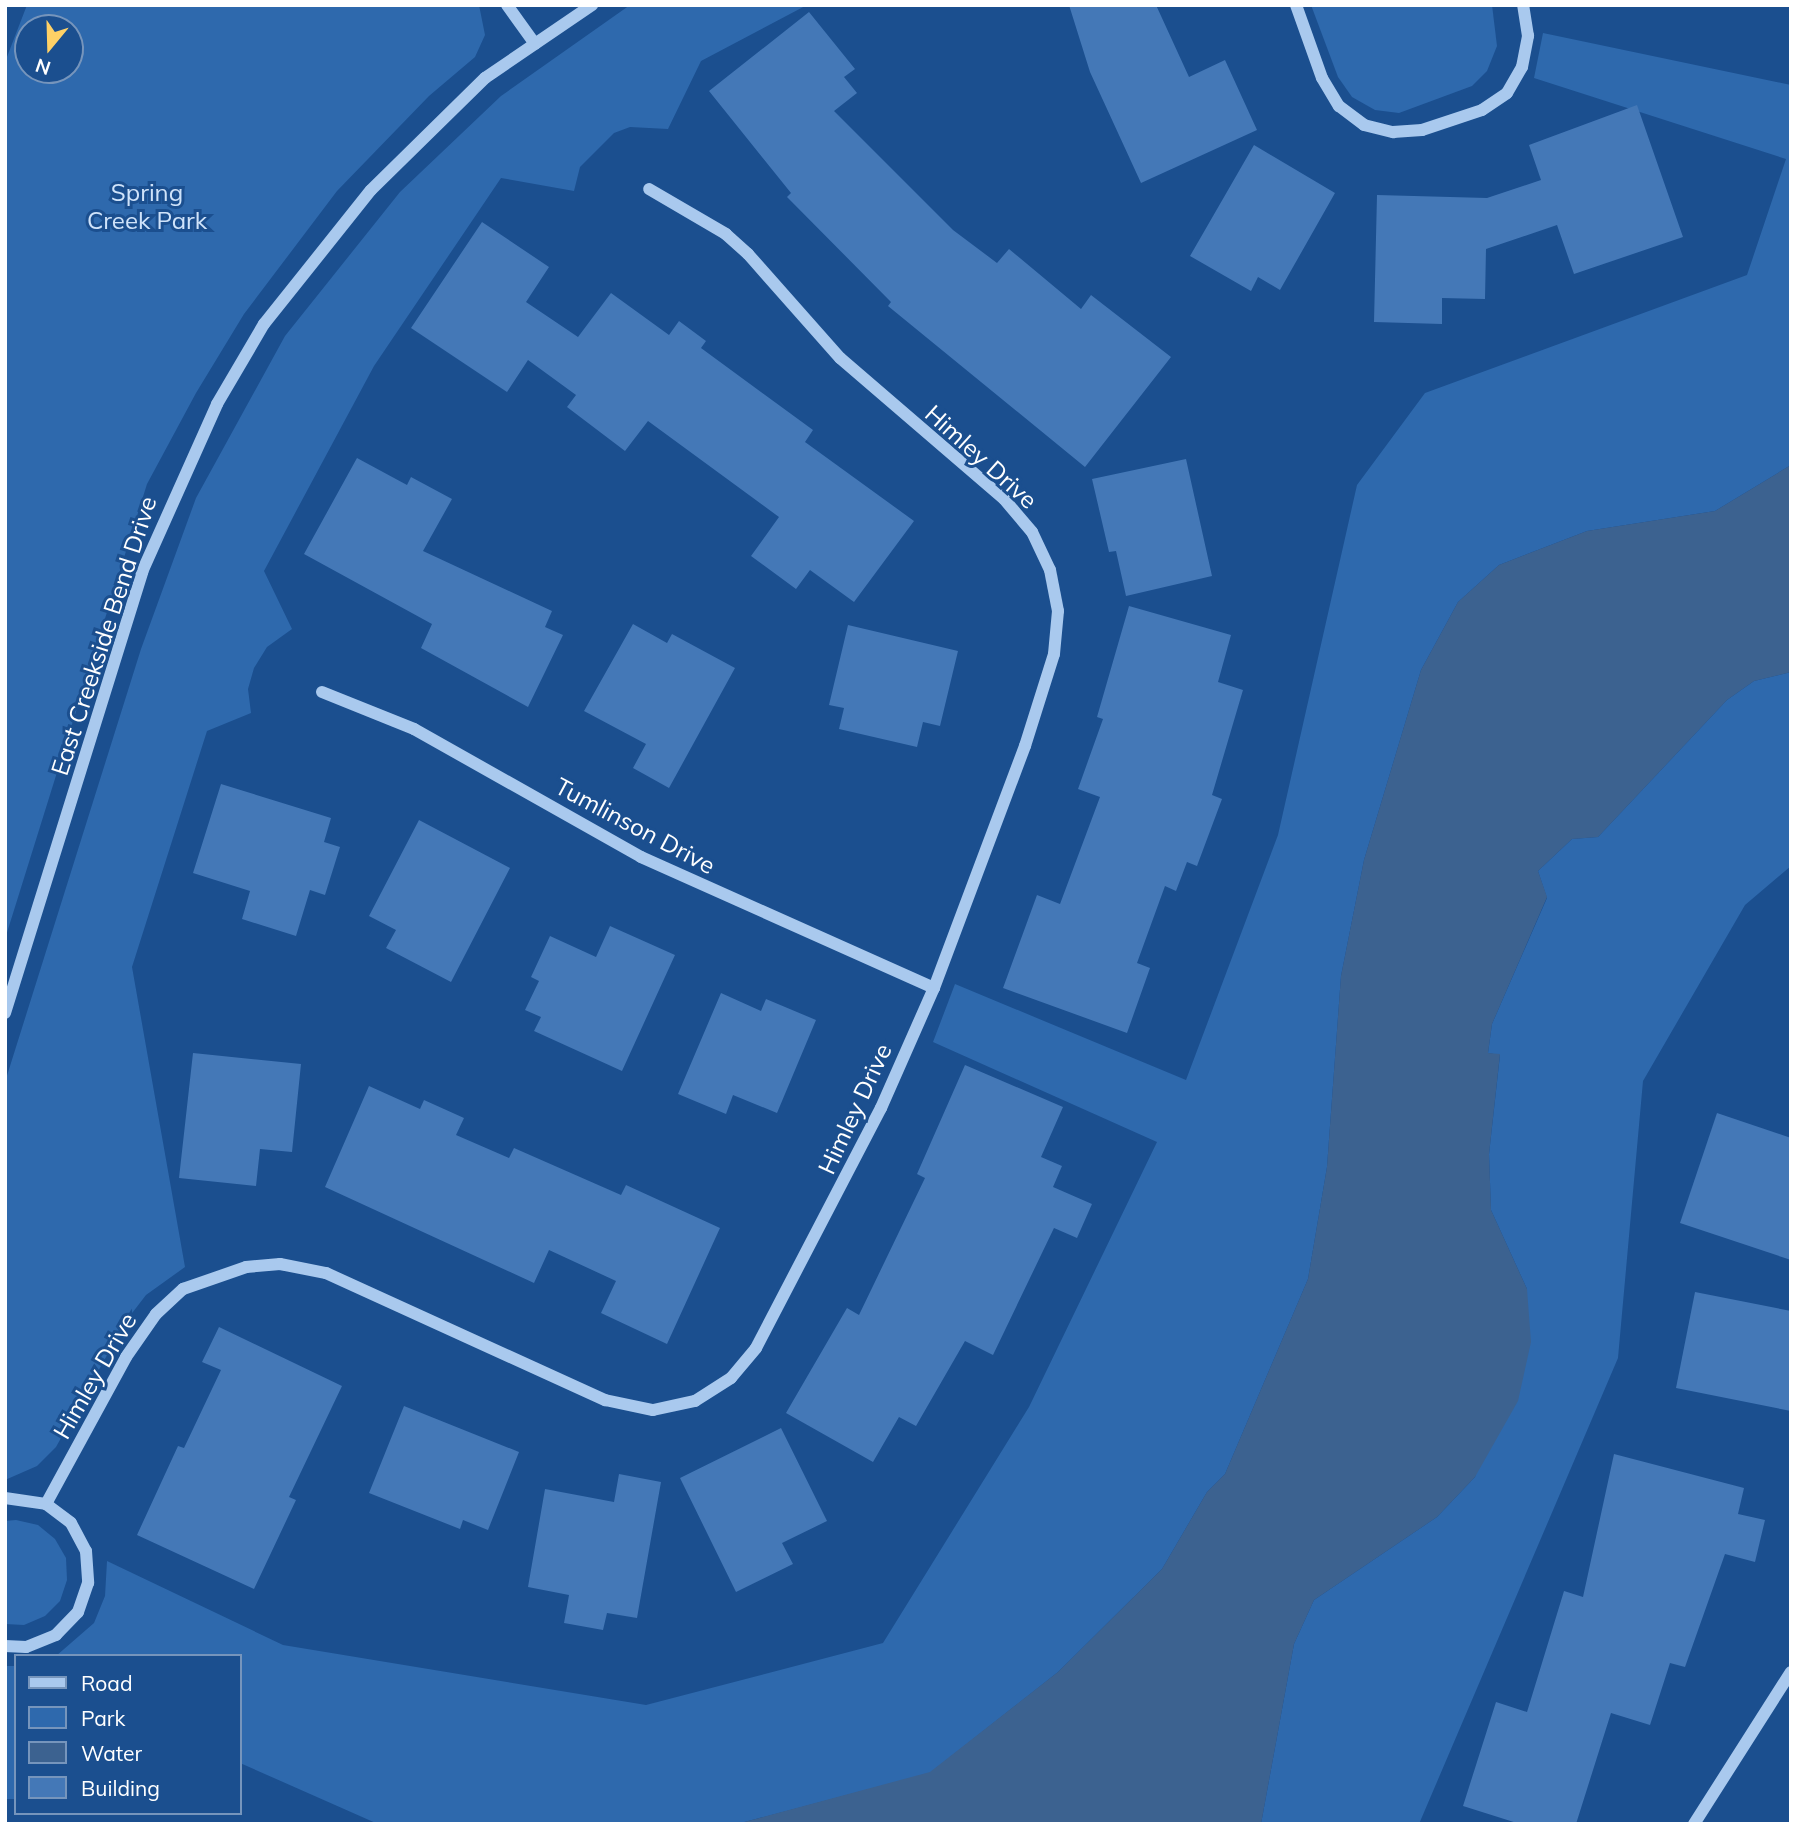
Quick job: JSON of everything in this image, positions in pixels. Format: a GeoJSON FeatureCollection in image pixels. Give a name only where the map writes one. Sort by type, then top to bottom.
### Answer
{"type":"FeatureCollection","features":[{"type":"Feature","properties":{"kind":"street"},"geometry":{"type":"LineString","coordinates":[[507,5],[535,44]]}},
{"type":"Feature","properties":{"kind":"street","name":"East Creekside Bend Drive"},"geometry":{"type":"LineString","coordinates":[[5,1013],[142,572],[217,404],[264,324],[371,190],[485,78],[592,5]]}},
{"type":"Feature","properties":{"kind":"street"},"geometry":{"type":"LineString","coordinates":[[1296,5],[1322,78],[1339,106],[1364,125],[1393,132],[1422,130],[1482,110],[1507,93],[1522,67],[1528,36],[1522,5]]}},
{"type":"Feature","properties":{"kind":"street","name":"Himley Drive"},"geometry":{"type":"LineString","coordinates":[[46,1504],[126,1357],[156,1314],[183,1289],[246,1266],[280,1264],[326,1273],[605,1400],[653,1410],[695,1401],[731,1378],[756,1348],[826,1221],[934,988],[1026,746],[1054,653],[1058,611],[1050,570],[1032,532],[1004,499],[840,358],[796,314],[748,254],[726,234],[649,189]]}},
{"type":"Feature","properties":{"kind":"street","name":"Tumlinson Drive"},"geometry":{"type":"LineString","coordinates":[[322,692],[414,729],[641,856],[934,988]]}},
{"type":"Feature","properties":{"kind":"street"},"geometry":{"type":"LineString","coordinates":[[5,1498],[46,1504],[71,1523],[86,1551],[88,1583],[78,1612],[55,1635],[26,1647],[5,1646]]}},
{"type":"Feature","properties":{"kind":"street"},"geometry":{"type":"LineString","coordinates":[[1694,1824],[1791,1672]]}},
{"type":"Feature","properties":{"kind":"green space","name":"Spring Creek Park"},"geometry":{"type":"Polygon","coordinates":[[[27,5],[479,5],[485,35],[475,57],[429,96],[337,191],[244,314],[196,393],[147,484],[5,939],[5,62],[14,39],[14,84],[84,84],[84,14],[24,14],[27,5]]]}},
{"type":"Feature","properties":{"kind":"green space"},"geometry":{"type":"Polygon","coordinates":[[[630,5],[807,5],[701,61],[668,129],[630,127],[614,133],[580,167],[574,191],[501,178],[374,366],[264,571],[292,629],[267,647],[254,668],[248,689],[251,713],[207,731],[132,967],[185,1267],[146,1295],[126,1321],[56,1447],[37,1466],[5,1480],[5,1082],[141,649],[196,498],[285,336],[400,192],[501,96],[630,5]]]}},
{"type":"Feature","properties":{"kind":"green space"},"geometry":{"type":"Polygon","coordinates":[[[1311,5],[1492,5],[1497,46],[1487,71],[1472,86],[1399,113],[1375,110],[1352,97],[1338,77],[1311,5]]]}},
{"type":"Feature","properties":{"kind":"green space"},"geometry":{"type":"Polygon","coordinates":[[[1543,33],[1791,85],[1791,465],[1715,511],[1587,531],[1499,565],[1458,602],[1421,670],[1364,860],[1341,976],[1327,1167],[1308,1279],[1225,1474],[1207,1492],[1162,1569],[1058,1672],[930,1773],[737,1824],[378,1824],[242,1764],[242,1654],[58,1654],[94,1623],[105,1596],[107,1561],[283,1645],[646,1705],[883,1643],[1029,1407],[1157,1142],[933,1042],[955,984],[1186,1080],[1278,835],[1357,485],[1425,393],[1747,275],[1786,159],[1534,78],[1543,33]]]}},
{"type":"Feature","properties":{"kind":"green space"},"geometry":{"type":"Polygon","coordinates":[[[1791,672],[1791,866],[1745,905],[1643,1081],[1618,1358],[1419,1824],[1261,1824],[1294,1644],[1314,1600],[1437,1517],[1475,1477],[1527,1289],[1491,1210],[1489,1154],[1500,1055],[1488,1053],[1492,1024],[1547,898],[1538,871],[1572,839],[1598,837],[1727,700],[1754,681],[1791,672]]]}},
{"type":"Feature","properties":{"kind":"green space"},"geometry":{"type":"Polygon","coordinates":[[[16,1520],[38,1525],[55,1539],[66,1558],[67,1580],[60,1601],[45,1616],[24,1625],[5,1624],[5,1521],[16,1520]]]}},
{"type":"Feature","properties":{"kind":"green space"},"geometry":{"type":"Polygon","coordinates":[[[5,1666],[14,1666],[14,1799],[5,1799],[5,1666]]]}},
{"type":"Feature","properties":{"kind":"water"},"geometry":{"type":"Polygon","coordinates":[[[1791,465],[1791,672],[1754,681],[1727,700],[1598,837],[1572,839],[1538,871],[1547,897],[1492,1024],[1488,1053],[1500,1054],[1489,1154],[1491,1210],[1527,1289],[1531,1342],[1518,1401],[1475,1477],[1437,1517],[1314,1600],[1294,1644],[1261,1824],[737,1824],[930,1772],[1058,1672],[1162,1569],[1207,1492],[1225,1474],[1308,1279],[1327,1167],[1341,976],[1364,860],[1421,670],[1458,602],[1499,565],[1587,531],[1715,511],[1791,465]]]}},
{"type":"Feature","properties":{"kind":"building"},"geometry":{"type":"Polygon","coordinates":[[[1069,5],[1156,5],[1189,77],[1225,60],[1257,130],[1141,183],[1090,72],[1069,5]]]}},
{"type":"Feature","properties":{"kind":"building"},"geometry":{"type":"Polygon","coordinates":[[[809,12],[855,69],[844,77],[857,93],[834,111],[953,230],[997,263],[1009,249],[1081,309],[1091,295],[1171,357],[1085,467],[888,306],[891,302],[787,197],[791,193],[709,91],[809,12]]]}},
{"type":"Feature","properties":{"kind":"building"},"geometry":{"type":"Polygon","coordinates":[[[1637,105],[1683,237],[1574,274],[1557,225],[1486,249],[1485,299],[1442,298],[1442,324],[1374,322],[1377,195],[1487,198],[1541,180],[1529,145],[1637,105]]]}},
{"type":"Feature","properties":{"kind":"building"},"geometry":{"type":"Polygon","coordinates":[[[1254,145],[1335,193],[1280,290],[1258,277],[1251,291],[1190,256],[1254,145]]]}},
{"type":"Feature","properties":{"kind":"building"},"geometry":{"type":"Polygon","coordinates":[[[482,222],[549,267],[526,302],[578,337],[611,293],[669,335],[679,321],[706,341],[701,348],[813,430],[805,442],[914,521],[854,602],[810,570],[796,589],[751,556],[779,517],[648,421],[625,451],[567,407],[576,395],[528,360],[507,392],[411,328],[482,222]]]}},
{"type":"Feature","properties":{"kind":"building"},"geometry":{"type":"Polygon","coordinates":[[[357,458],[407,485],[411,477],[452,499],[423,551],[552,611],[545,627],[563,635],[528,707],[421,648],[432,624],[304,554],[357,458]]]}},
{"type":"Feature","properties":{"kind":"building"},"geometry":{"type":"Polygon","coordinates":[[[1186,459],[1212,576],[1126,596],[1116,551],[1109,552],[1092,479],[1186,459]]]}},
{"type":"Feature","properties":{"kind":"building"},"geometry":{"type":"Polygon","coordinates":[[[1129,606],[1231,635],[1218,682],[1243,690],[1212,795],[1222,799],[1197,866],[1187,862],[1176,891],[1165,886],[1137,963],[1150,968],[1127,1033],[1003,988],[1037,895],[1060,904],[1100,797],[1078,789],[1103,719],[1097,717],[1129,606]]]}},
{"type":"Feature","properties":{"kind":"building"},"geometry":{"type":"Polygon","coordinates":[[[633,624],[667,643],[672,634],[735,668],[669,788],[633,768],[646,744],[584,711],[633,624]]]}},
{"type":"Feature","properties":{"kind":"building"},"geometry":{"type":"Polygon","coordinates":[[[848,625],[958,651],[940,726],[923,722],[917,747],[839,729],[844,708],[829,705],[848,625]]]}},
{"type":"Feature","properties":{"kind":"building"},"geometry":{"type":"Polygon","coordinates":[[[221,784],[331,818],[324,842],[340,847],[325,895],[310,890],[296,936],[242,919],[250,891],[193,873],[221,784]]]}},
{"type":"Feature","properties":{"kind":"building"},"geometry":{"type":"Polygon","coordinates":[[[419,820],[510,868],[451,982],[386,948],[396,930],[369,916],[419,820]]]}},
{"type":"Feature","properties":{"kind":"building"},"geometry":{"type":"Polygon","coordinates":[[[610,926],[675,955],[622,1071],[534,1031],[541,1017],[525,1010],[539,981],[531,977],[550,936],[596,957],[610,926]]]}},
{"type":"Feature","properties":{"kind":"building"},"geometry":{"type":"Polygon","coordinates":[[[721,993],[761,1011],[766,999],[816,1020],[777,1113],[733,1095],[726,1114],[678,1094],[721,993]]]}},
{"type":"Feature","properties":{"kind":"building"},"geometry":{"type":"Polygon","coordinates":[[[193,1053],[301,1064],[292,1152],[260,1149],[256,1186],[179,1178],[193,1053]]]}},
{"type":"Feature","properties":{"kind":"building"},"geometry":{"type":"Polygon","coordinates":[[[965,1065],[1063,1107],[1041,1157],[1062,1166],[1053,1187],[1092,1204],[1077,1238],[1054,1228],[993,1355],[965,1341],[916,1426],[899,1417],[873,1462],[786,1413],[847,1308],[859,1315],[925,1178],[917,1174],[965,1065]]]}},
{"type":"Feature","properties":{"kind":"building"},"geometry":{"type":"Polygon","coordinates":[[[369,1086],[420,1109],[424,1100],[464,1118],[456,1135],[509,1158],[514,1148],[621,1195],[626,1185],[720,1228],[667,1344],[601,1313],[616,1281],[549,1250],[534,1283],[325,1187],[369,1086]]]}},
{"type":"Feature","properties":{"kind":"building"},"geometry":{"type":"Polygon","coordinates":[[[1717,1113],[1791,1138],[1791,1260],[1680,1223],[1717,1113]]]}},
{"type":"Feature","properties":{"kind":"building"},"geometry":{"type":"Polygon","coordinates":[[[1695,1292],[1791,1311],[1791,1411],[1676,1388],[1695,1292]]]}},
{"type":"Feature","properties":{"kind":"building"},"geometry":{"type":"Polygon","coordinates":[[[219,1327],[342,1386],[289,1497],[296,1500],[254,1589],[137,1535],[178,1446],[184,1448],[221,1370],[202,1362],[219,1327]]]}},
{"type":"Feature","properties":{"kind":"building"},"geometry":{"type":"Polygon","coordinates":[[[404,1406],[519,1452],[488,1530],[463,1520],[460,1529],[369,1493],[404,1406]]]}},
{"type":"Feature","properties":{"kind":"building"},"geometry":{"type":"Polygon","coordinates":[[[781,1428],[827,1521],[782,1543],[793,1564],[736,1592],[680,1478],[781,1428]]]}},
{"type":"Feature","properties":{"kind":"building"},"geometry":{"type":"Polygon","coordinates":[[[1614,1454],[1744,1488],[1738,1514],[1765,1520],[1755,1562],[1725,1554],[1685,1667],[1670,1663],[1650,1725],[1611,1713],[1576,1824],[1520,1824],[1463,1806],[1496,1702],[1527,1712],[1564,1591],[1583,1597],[1614,1454]]]}},
{"type":"Feature","properties":{"kind":"building"},"geometry":{"type":"Polygon","coordinates":[[[619,1474],[661,1482],[637,1618],[607,1613],[603,1630],[564,1623],[569,1595],[528,1587],[545,1489],[614,1502],[619,1474]]]}}]}
